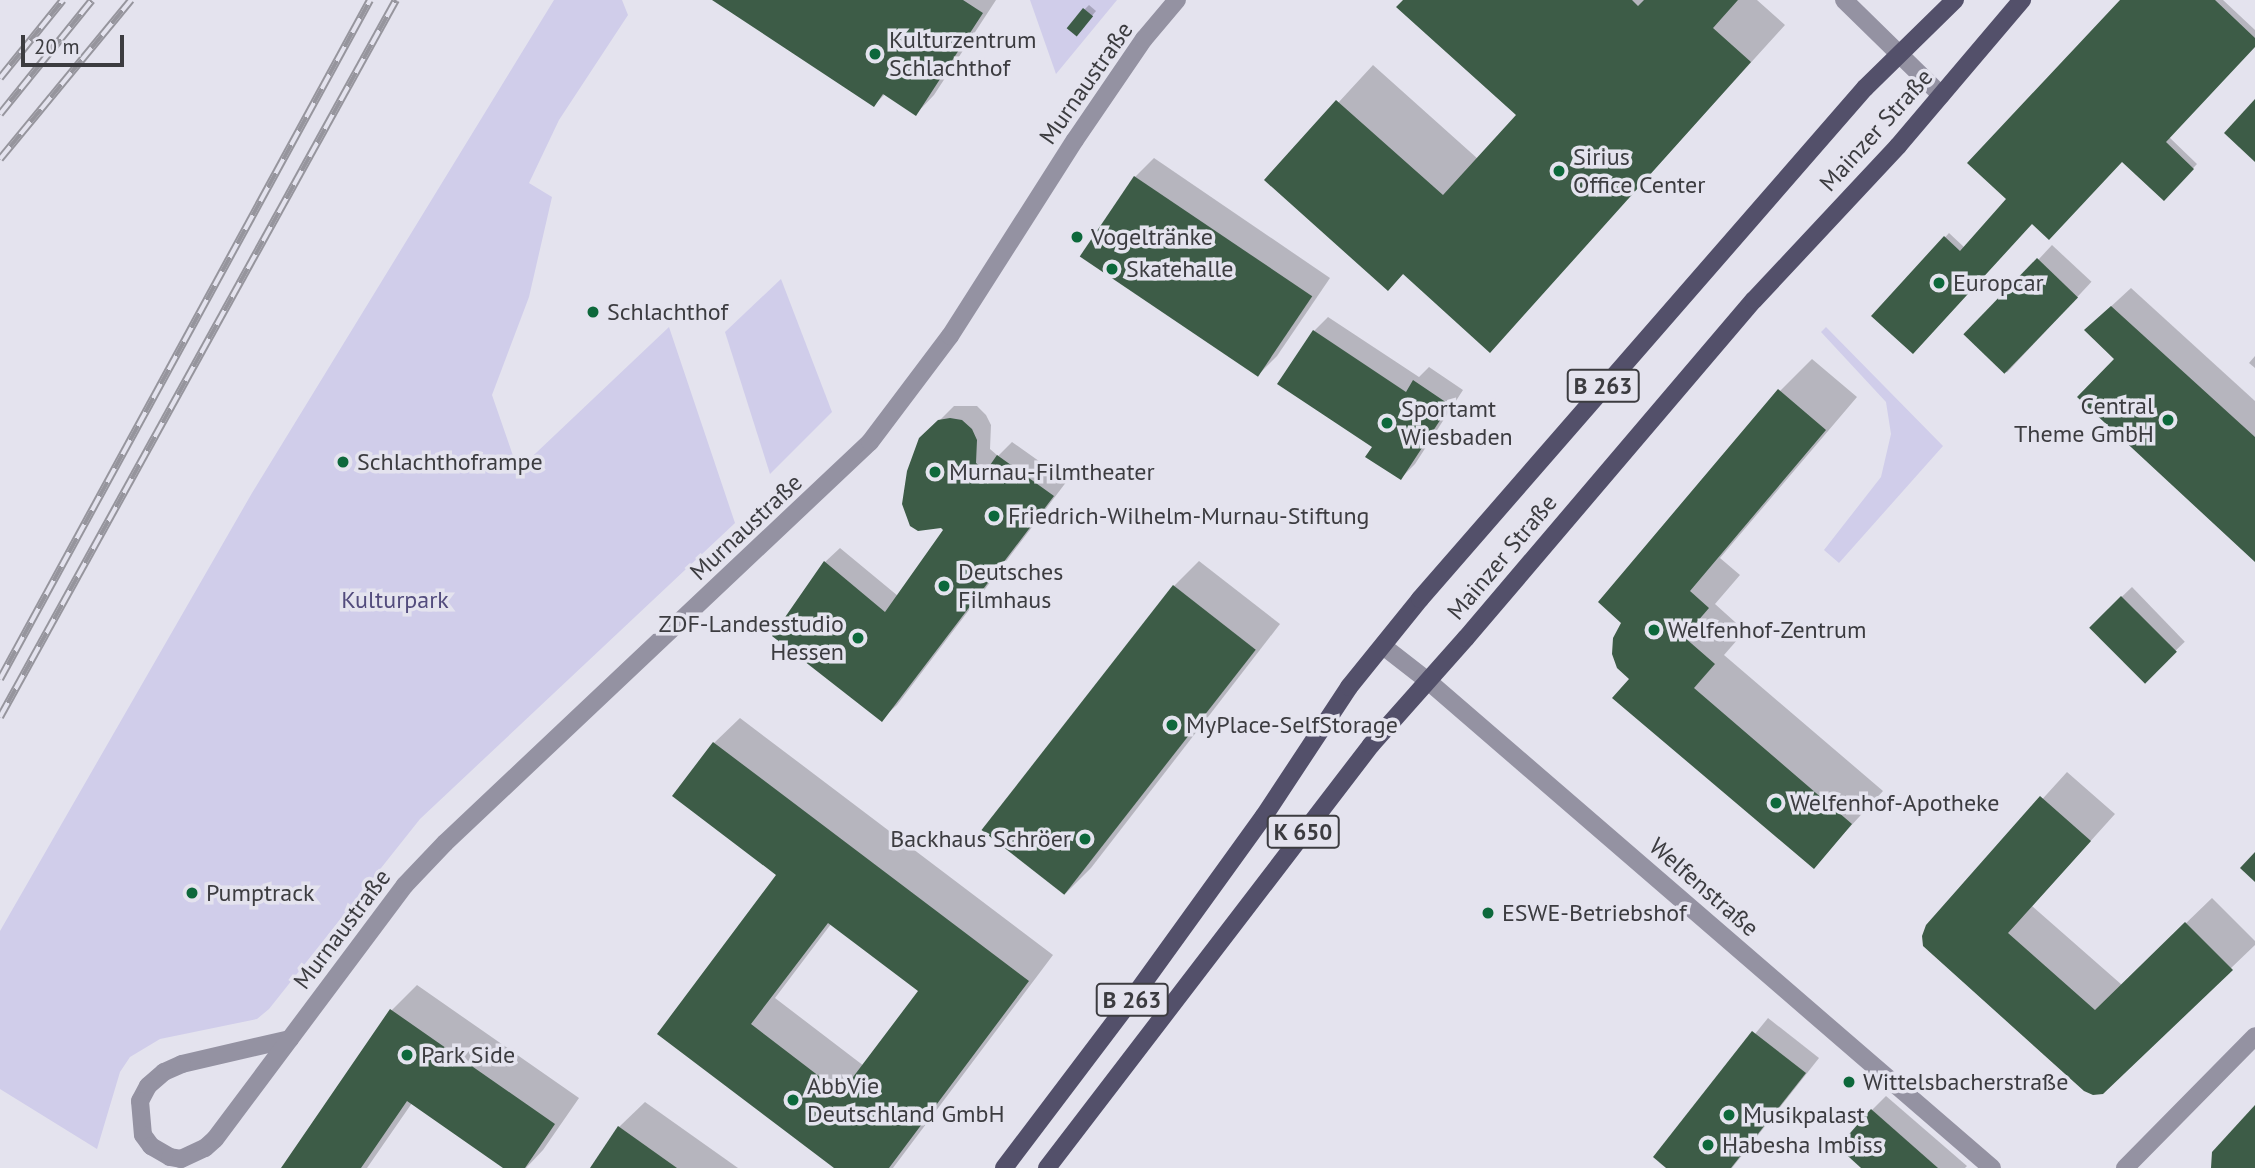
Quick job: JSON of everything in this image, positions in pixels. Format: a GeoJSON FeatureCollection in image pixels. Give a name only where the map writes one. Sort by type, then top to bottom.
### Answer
{"type":"FeatureCollection","features":[{"type":"Feature","properties":{"kind":"main road","name":"Mainzer Straße"},"geometry":{"type":"LineString","coordinates":[[1004,1168],[1134,996],[1255,828],[1330,714],[1382,646],[1583,409],[1828,131],[1898,54],[1955,0]]}},
{"type":"Feature","properties":{"kind":"main road","name":"Mainzer Straße"},"geometry":{"type":"LineString","coordinates":[[1047,1168],[1356,762],[1754,300],[1888,157],[2022,0]]}},
{"type":"Feature","properties":{"kind":"street","name":"Murnaustraße"},"geometry":{"type":"LineString","coordinates":[[289,1039],[182,1065],[164,1072],[148,1086],[139,1101],[143,1136],[151,1146],[170,1157],[181,1159],[205,1148],[289,1039],[405,885],[445,843],[870,442],[950,336],[1074,140],[1144,38],[1177,0]]}},
{"type":"Feature","properties":{"kind":"street"},"geometry":{"type":"LineString","coordinates":[[1844,0],[1941,95]]}},
{"type":"Feature","properties":{"kind":"street","name":"Welfenstraße"},"geometry":{"type":"LineString","coordinates":[[1382,646],[1428,681],[1992,1168]]}},
{"type":"Feature","properties":{"kind":"street"},"geometry":{"type":"LineString","coordinates":[[2125,1168],[2255,1036]]}},
{"type":"Feature","properties":{"kind":"green space","name":"Kulturpark"},"geometry":{"type":"Polygon","coordinates":[[[554,0],[622,0],[628,15],[559,120],[529,183],[552,197],[529,297],[492,395],[518,470],[669,327],[735,523],[420,819],[269,1009],[257,1019],[160,1039],[130,1057],[120,1072],[97,1149],[0,1089],[0,931],[252,493],[554,0]]]}},
{"type":"Feature","properties":{"kind":"green space"},"geometry":{"type":"Polygon","coordinates":[[[1030,0],[1117,0],[1056,74],[1030,0]]]}},
{"type":"Feature","properties":{"kind":"green space"},"geometry":{"type":"Polygon","coordinates":[[[781,279],[832,412],[770,474],[725,332],[781,279]]]}},
{"type":"Feature","properties":{"kind":"green space"},"geometry":{"type":"Polygon","coordinates":[[[1826,327],[1943,446],[1839,563],[1824,550],[1881,477],[1891,434],[1886,402],[1821,332],[1826,327]]]}},
{"type":"Feature","properties":{"kind":"building","name":"Kulturzentrum Schlachthof"},"geometry":{"type":"Polygon","coordinates":[[[712,0],[963,0],[983,13],[916,116],[883,94],[874,107],[712,0]]]}},
{"type":"Feature","properties":{"kind":"building","name":"Sirius Office Center"},"geometry":{"type":"Polygon","coordinates":[[[1403,0],[1632,0],[1638,6],[1644,0],[1738,0],[1713,28],[1751,62],[1490,353],[1403,274],[1388,291],[1264,180],[1336,100],[1443,195],[1516,115],[1396,7],[1403,0]]]}},
{"type":"Feature","properties":{"kind":"building"},"geometry":{"type":"Polygon","coordinates":[[[2120,0],[2215,0],[2255,38],[2255,47],[2166,142],[2194,169],[2164,201],[2122,162],[2049,240],[2032,224],[1913,354],[1871,316],[1944,236],[1960,251],[2006,199],[1967,163],[2120,0]]]}},
{"type":"Feature","properties":{"kind":"building"},"geometry":{"type":"Polygon","coordinates":[[[1083,8],[1093,16],[1077,36],[1067,28],[1083,8]]]}},
{"type":"Feature","properties":{"kind":"building"},"geometry":{"type":"Polygon","coordinates":[[[2255,99],[2255,162],[2224,133],[2255,99]]]}},
{"type":"Feature","properties":{"kind":"building"},"geometry":{"type":"Polygon","coordinates":[[[1134,176],[1312,296],[1258,377],[1080,256],[1134,176]]]}},
{"type":"Feature","properties":{"kind":"building"},"geometry":{"type":"Polygon","coordinates":[[[2037,258],[2078,298],[2004,374],[1963,334],[2037,258]]]}},
{"type":"Feature","properties":{"kind":"building","name":"Central Theme GmbH"},"geometry":{"type":"Polygon","coordinates":[[[2111,306],[2255,437],[2255,562],[2077,397],[2114,359],[2084,330],[2111,306]]]}},
{"type":"Feature","properties":{"kind":"building","name":"Sportamt Wiesbaden"},"geometry":{"type":"Polygon","coordinates":[[[1313,330],[1406,392],[1413,380],[1450,405],[1401,480],[1365,457],[1372,447],[1277,384],[1313,330]]]}},
{"type":"Feature","properties":{"kind":"building","name":"Welfenhof-Zentrum"},"geometry":{"type":"Polygon","coordinates":[[[1778,389],[1826,430],[1690,591],[1709,608],[1684,637],[1715,664],[1694,688],[1852,824],[1814,869],[1612,698],[1629,679],[1617,668],[1612,654],[1613,638],[1621,623],[1598,602],[1778,389]]]}},
{"type":"Feature","properties":{"kind":"building","name":"Deutsches Filmhaus"},"geometry":{"type":"Polygon","coordinates":[[[938,420],[962,420],[972,429],[977,440],[976,463],[986,471],[997,455],[1054,496],[882,722],[772,636],[824,561],[885,612],[943,530],[918,531],[910,526],[902,504],[907,471],[919,438],[938,420]]]}},
{"type":"Feature","properties":{"kind":"building"},"geometry":{"type":"Polygon","coordinates":[[[1173,585],[1256,650],[1064,895],[982,830],[1173,585]]]}},
{"type":"Feature","properties":{"kind":"building"},"geometry":{"type":"Polygon","coordinates":[[[2121,596],[2177,652],[2145,684],[2089,628],[2121,596]]]}},
{"type":"Feature","properties":{"kind":"building"},"geometry":{"type":"Polygon","coordinates":[[[713,742],[1029,981],[889,1168],[834,1168],[657,1034],[776,875],[672,796],[713,742]],[[828,923],[751,1024],[841,1093],[918,991],[828,923]]]}},
{"type":"Feature","properties":{"kind":"building"},"geometry":{"type":"Polygon","coordinates":[[[2040,796],[2091,841],[2008,933],[2095,1010],[2185,922],[2233,970],[2103,1094],[2093,1095],[2084,1091],[1923,946],[1922,936],[1926,925],[2040,796]]]}},
{"type":"Feature","properties":{"kind":"building"},"geometry":{"type":"Polygon","coordinates":[[[2255,852],[2255,882],[2240,868],[2255,852]]]}},
{"type":"Feature","properties":{"kind":"building","name":"Park Side"},"geometry":{"type":"Polygon","coordinates":[[[390,1009],[555,1124],[525,1168],[503,1168],[407,1101],[361,1168],[281,1168],[390,1009]]]}},
{"type":"Feature","properties":{"kind":"building","name":"Musikpalast"},"geometry":{"type":"Polygon","coordinates":[[[1752,1031],[1806,1073],[1731,1168],[1666,1168],[1653,1157],[1752,1031]]]}},
{"type":"Feature","properties":{"kind":"building"},"geometry":{"type":"Polygon","coordinates":[[[2255,1105],[2255,1168],[2211,1168],[2212,1152],[2255,1105]]]}},
{"type":"Feature","properties":{"kind":"building"},"geometry":{"type":"Polygon","coordinates":[[[1871,1109],[1938,1168],[1861,1168],[1838,1147],[1871,1109]]]}},
{"type":"Feature","properties":{"kind":"building"},"geometry":{"type":"Polygon","coordinates":[[[618,1126],[677,1168],[590,1168],[618,1126]]]}},
{"type":"Feature","properties":{"kind":"railway"},"geometry":{"type":"LineString","coordinates":[[0,78],[63,0]]}},
{"type":"Feature","properties":{"kind":"railway"},"geometry":{"type":"LineString","coordinates":[[0,114],[92,0]]}},
{"type":"Feature","properties":{"kind":"railway"},"geometry":{"type":"LineString","coordinates":[[0,159],[131,0]]}},
{"type":"Feature","properties":{"kind":"railway"},"geometry":{"type":"LineString","coordinates":[[0,679],[370,0]]}},
{"type":"Feature","properties":{"kind":"railway"},"geometry":{"type":"LineString","coordinates":[[0,717],[396,0]]}},
{"type":"Feature","properties":{"kind":"place","name":"Kulturzentrum Schlachthof"},"geometry":{"type":"Point","coordinates":[875,54]}},
{"type":"Feature","properties":{"kind":"place","name":"Sirius Office Center"},"geometry":{"type":"Point","coordinates":[1559,171]}},
{"type":"Feature","properties":{"kind":"place","name":"Vogeltränke"},"geometry":{"type":"Point","coordinates":[1077,237]}},
{"type":"Feature","properties":{"kind":"place","name":"Skatehalle"},"geometry":{"type":"Point","coordinates":[1112,269]}},
{"type":"Feature","properties":{"kind":"place","name":"Europcar"},"geometry":{"type":"Point","coordinates":[1939,283]}},
{"type":"Feature","properties":{"kind":"place","name":"Schlachthof"},"geometry":{"type":"Point","coordinates":[593,312]}},
{"type":"Feature","properties":{"kind":"place","name":"Central Theme GmbH"},"geometry":{"type":"Point","coordinates":[2168,420]}},
{"type":"Feature","properties":{"kind":"place","name":"Sportamt Wiesbaden"},"geometry":{"type":"Point","coordinates":[1387,423]}},
{"type":"Feature","properties":{"kind":"place","name":"Schlachthoframpe"},"geometry":{"type":"Point","coordinates":[343,462]}},
{"type":"Feature","properties":{"kind":"place","name":"Murnau-Filmtheater"},"geometry":{"type":"Point","coordinates":[935,472]}},
{"type":"Feature","properties":{"kind":"place","name":"Friedrich-Wilhelm-Murnau-Stiftung"},"geometry":{"type":"Point","coordinates":[994,516]}},
{"type":"Feature","properties":{"kind":"place","name":"Deutsches Filmhaus"},"geometry":{"type":"Point","coordinates":[944,586]}},
{"type":"Feature","properties":{"kind":"place","name":"Welfenhof-Zentrum"},"geometry":{"type":"Point","coordinates":[1654,630]}},
{"type":"Feature","properties":{"kind":"place","name":"ZDF-Landesstudio Hessen"},"geometry":{"type":"Point","coordinates":[858,638]}},
{"type":"Feature","properties":{"kind":"place","name":"MyPlace-SelfStorage"},"geometry":{"type":"Point","coordinates":[1172,725]}},
{"type":"Feature","properties":{"kind":"place","name":"Welfenhof-Apotheke"},"geometry":{"type":"Point","coordinates":[1776,803]}},
{"type":"Feature","properties":{"kind":"place","name":"Backhaus Schröer"},"geometry":{"type":"Point","coordinates":[1085,839]}},
{"type":"Feature","properties":{"kind":"place","name":"Pumptrack"},"geometry":{"type":"Point","coordinates":[192,893]}},
{"type":"Feature","properties":{"kind":"place","name":"ESWE-Betriebshof"},"geometry":{"type":"Point","coordinates":[1488,913]}},
{"type":"Feature","properties":{"kind":"place","name":"Park Side"},"geometry":{"type":"Point","coordinates":[407,1055]}},
{"type":"Feature","properties":{"kind":"place","name":"Wittelsbacherstraße"},"geometry":{"type":"Point","coordinates":[1849,1082]}},
{"type":"Feature","properties":{"kind":"place","name":"AbbVie Deutschland GmbH"},"geometry":{"type":"Point","coordinates":[793,1100]}},
{"type":"Feature","properties":{"kind":"place","name":"Musikpalast"},"geometry":{"type":"Point","coordinates":[1729,1115]}},
{"type":"Feature","properties":{"kind":"place","name":"Habesha Imbiss"},"geometry":{"type":"Point","coordinates":[1708,1145]}}]}
